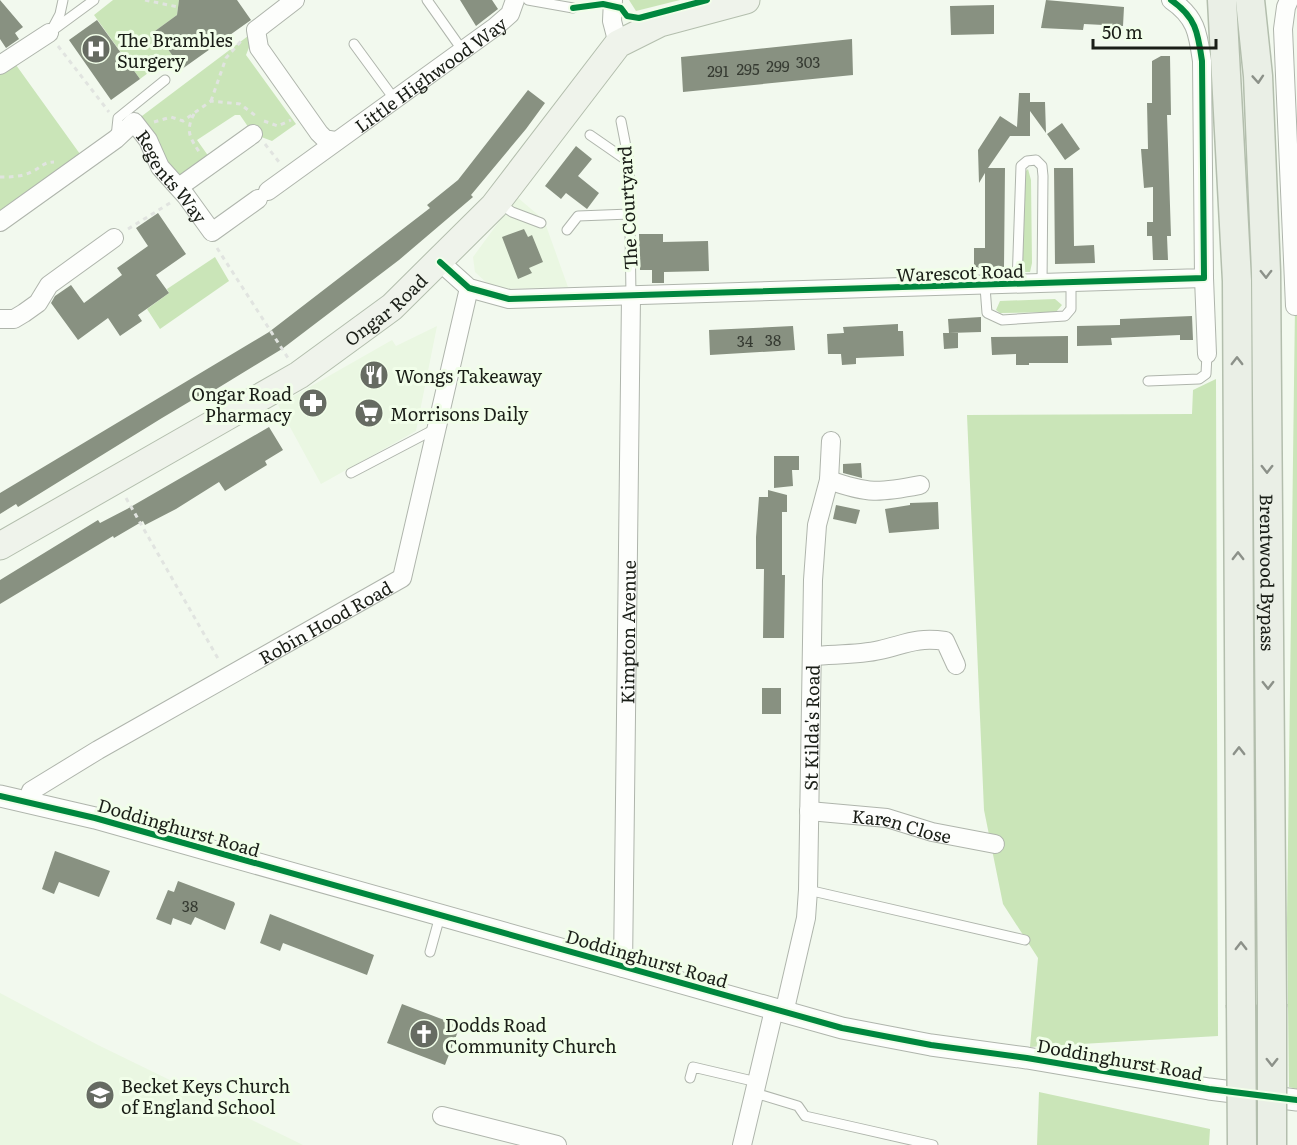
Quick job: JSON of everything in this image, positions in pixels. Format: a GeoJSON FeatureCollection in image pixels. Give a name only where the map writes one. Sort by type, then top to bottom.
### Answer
{"type":"FeatureCollection","features":[{"type":"Feature","properties":{"kind":"highway","name":"Brentwood Bypass"},"geometry":{"type":"LineString","coordinates":[[1222,0],[1237,281],[1242,1145]]}},
{"type":"Feature","properties":{"kind":"highway","name":"Brentwood Bypass"},"geometry":{"type":"LineString","coordinates":[[1251,0],[1258,76],[1266,272],[1272,1145]]}},
{"type":"Feature","properties":{"kind":"main road","name":"Ongar Road"},"geometry":{"type":"LineString","coordinates":[[0,546],[299,375],[392,306],[440,262],[497,201],[618,44],[660,24],[746,0]]}},
{"type":"Feature","properties":{"kind":"street"},"geometry":{"type":"LineString","coordinates":[[256,30],[295,0]]}},
{"type":"Feature","properties":{"kind":"street","name":"Little Highwood Way"},"geometry":{"type":"LineString","coordinates":[[263,195],[463,51],[510,14],[515,0]]}},
{"type":"Feature","properties":{"kind":"street"},"geometry":{"type":"LineString","coordinates":[[613,0],[612,21],[618,44]]}},
{"type":"Feature","properties":{"kind":"street"},"geometry":{"type":"LineString","coordinates":[[1171,0],[1181,7],[1197,27],[1202,61],[1207,354]]}},
{"type":"Feature","properties":{"kind":"street"},"geometry":{"type":"LineString","coordinates":[[1290,0],[1283,18],[1283,29],[1295,306]]}},
{"type":"Feature","properties":{"kind":"street","name":"Little Highwood Way"},"geometry":{"type":"LineString","coordinates":[[256,30],[259,48],[303,113],[326,139],[336,141]]}},
{"type":"Feature","properties":{"kind":"street"},"geometry":{"type":"LineString","coordinates":[[0,65],[49,33]]}},
{"type":"Feature","properties":{"kind":"street","name":"Regents Way"},"geometry":{"type":"LineString","coordinates":[[0,222],[116,139],[134,122],[148,140],[160,167],[179,187],[212,232],[263,195]]}},
{"type":"Feature","properties":{"kind":"street"},"geometry":{"type":"LineString","coordinates":[[179,187],[253,134]]}},
{"type":"Feature","properties":{"kind":"street"},"geometry":{"type":"LineString","coordinates":[[0,319],[14,319],[24,313],[38,303],[49,285],[114,238]]}},
{"type":"Feature","properties":{"kind":"street","name":"Warescot Road"},"geometry":{"type":"LineString","coordinates":[[440,262],[469,288],[509,299],[1071,284],[1204,278]]}},
{"type":"Feature","properties":{"kind":"street","name":"Robin Hood Road"},"geometry":{"type":"LineString","coordinates":[[27,802],[31,791],[402,578],[469,288]]}},
{"type":"Feature","properties":{"kind":"street","name":"Kimpton Avenue"},"geometry":{"type":"LineString","coordinates":[[622,968],[631,296]]}},
{"type":"Feature","properties":{"kind":"street","name":"St Kilda's Road"},"geometry":{"type":"LineString","coordinates":[[742,1145],[756,1088],[806,918],[817,525],[829,480],[831,441]]}},
{"type":"Feature","properties":{"kind":"street"},"geometry":{"type":"LineString","coordinates":[[829,480],[862,491],[878,493],[920,485]]}},
{"type":"Feature","properties":{"kind":"street"},"geometry":{"type":"LineString","coordinates":[[813,656],[879,650],[918,639],[930,639],[945,641],[956,665]]}},
{"type":"Feature","properties":{"kind":"street","name":"Doddinghurst Road"},"geometry":{"type":"LineString","coordinates":[[0,796],[95,818],[842,1028],[931,1046],[1027,1058],[1209,1089],[1297,1100]]}},
{"type":"Feature","properties":{"kind":"street","name":"Karen Close"},"geometry":{"type":"LineString","coordinates":[[809,811],[887,818],[941,834],[995,844]]}},
{"type":"Feature","properties":{"kind":"street"},"geometry":{"type":"LineString","coordinates":[[442,1116],[557,1145]]}},
{"type":"Feature","properties":{"kind":"lane"},"geometry":{"type":"LineString","coordinates":[[49,33],[60,14],[63,0]]}},
{"type":"Feature","properties":{"kind":"lane"},"geometry":{"type":"LineString","coordinates":[[49,33],[94,0]]}},
{"type":"Feature","properties":{"kind":"lane"},"geometry":{"type":"LineString","coordinates":[[427,0],[463,51]]}},
{"type":"Feature","properties":{"kind":"lane"},"geometry":{"type":"LineString","coordinates":[[528,0],[573,8]]}},
{"type":"Feature","properties":{"kind":"lane"},"geometry":{"type":"LineString","coordinates":[[354,44],[395,100]]}},
{"type":"Feature","properties":{"kind":"lane"},"geometry":{"type":"LineString","coordinates":[[116,139],[117,118],[165,80]]}},
{"type":"Feature","properties":{"kind":"lane","name":"The Courtyard"},"geometry":{"type":"LineString","coordinates":[[621,121],[629,162],[631,296]]}},
{"type":"Feature","properties":{"kind":"lane"},"geometry":{"type":"LineString","coordinates":[[590,135],[629,162]]}},
{"type":"Feature","properties":{"kind":"lane"},"geometry":{"type":"LineString","coordinates":[[1017,284],[1021,166],[1026,161],[1036,160],[1042,166],[1043,176],[1042,284]]}},
{"type":"Feature","properties":{"kind":"lane"},"geometry":{"type":"LineString","coordinates":[[497,201],[512,212],[541,223]]}},
{"type":"Feature","properties":{"kind":"lane"},"geometry":{"type":"LineString","coordinates":[[567,230],[578,216],[630,214]]}},
{"type":"Feature","properties":{"kind":"lane","name":"Warescot Road"},"geometry":{"type":"LineString","coordinates":[[985,286],[987,313],[1002,320],[1065,316],[1071,309],[1071,284]]}},
{"type":"Feature","properties":{"kind":"lane"},"geometry":{"type":"LineString","coordinates":[[1148,381],[1198,379],[1206,374],[1207,354]]}},
{"type":"Feature","properties":{"kind":"lane"},"geometry":{"type":"LineString","coordinates":[[351,473],[435,429]]}},
{"type":"Feature","properties":{"kind":"lane"},"geometry":{"type":"LineString","coordinates":[[808,890],[1025,940]]}},
{"type":"Feature","properties":{"kind":"lane"},"geometry":{"type":"LineString","coordinates":[[430,951],[440,916]]}},
{"type":"Feature","properties":{"kind":"lane"},"geometry":{"type":"LineString","coordinates":[[690,1078],[693,1067],[756,1088],[798,1106],[805,1116],[933,1145]]}},
{"type":"Feature","properties":{"kind":"path"},"geometry":{"type":"LineString","coordinates":[[145,0],[178,7]]}},
{"type":"Feature","properties":{"kind":"path"},"geometry":{"type":"LineString","coordinates":[[139,129],[171,117],[183,120],[211,101],[226,58],[238,43],[256,30]]}},
{"type":"Feature","properties":{"kind":"path"},"geometry":{"type":"LineString","coordinates":[[49,33],[104,108],[117,118]]}},
{"type":"Feature","properties":{"kind":"path"},"geometry":{"type":"LineString","coordinates":[[211,101],[240,104],[264,121],[278,126],[303,113]]}},
{"type":"Feature","properties":{"kind":"path"},"geometry":{"type":"LineString","coordinates":[[194,112],[187,127],[188,134],[209,165]]}},
{"type":"Feature","properties":{"kind":"path"},"geometry":{"type":"LineString","coordinates":[[253,134],[267,146],[289,176]]}},
{"type":"Feature","properties":{"kind":"path"},"geometry":{"type":"LineString","coordinates":[[0,177],[32,172],[45,162],[85,161]]}},
{"type":"Feature","properties":{"kind":"path"},"geometry":{"type":"LineString","coordinates":[[114,238],[170,202],[175,209]]}},
{"type":"Feature","properties":{"kind":"path"},"geometry":{"type":"LineString","coordinates":[[212,232],[219,254],[299,375]]}},
{"type":"Feature","properties":{"kind":"path"},"geometry":{"type":"LineString","coordinates":[[116,480],[228,676]]}},
{"type":"Feature","properties":{"kind":"shaded area"},"geometry":{"type":"Polygon","coordinates":[[[517,197],[544,220],[568,287],[500,289],[489,285],[475,272],[473,257],[517,197]]]}},
{"type":"Feature","properties":{"kind":"shaded area"},"geometry":{"type":"Polygon","coordinates":[[[437,326],[416,431],[321,484],[278,405],[392,340],[396,346],[437,326]]]}},
{"type":"Feature","properties":{"kind":"shaded area","name":"Becket Keys Church of England School"},"geometry":{"type":"Polygon","coordinates":[[[0,993],[98,1045],[303,1145],[0,1145],[0,993]]]}},
{"type":"Feature","properties":{"kind":"green space"},"geometry":{"type":"Polygon","coordinates":[[[113,0],[179,0],[177,15],[155,31],[172,55],[140,79],[94,15],[113,0]]]}},
{"type":"Feature","properties":{"kind":"green space"},"geometry":{"type":"Polygon","coordinates":[[[629,0],[680,0],[636,11],[629,0]]]}},
{"type":"Feature","properties":{"kind":"green space"},"geometry":{"type":"Polygon","coordinates":[[[256,30],[246,55],[296,124],[272,141],[253,134],[240,115],[235,115],[197,140],[209,157],[179,187],[134,122],[256,30]]]}},
{"type":"Feature","properties":{"kind":"green space"},"geometry":{"type":"Polygon","coordinates":[[[11,58],[85,161],[0,222],[0,65],[11,58]]]}},
{"type":"Feature","properties":{"kind":"green space"},"geometry":{"type":"Polygon","coordinates":[[[1028,169],[1031,180],[1032,263],[1030,272],[1024,272],[1021,266],[1024,173],[1028,169]]]}},
{"type":"Feature","properties":{"kind":"green space"},"geometry":{"type":"Polygon","coordinates":[[[215,257],[229,281],[160,329],[147,309],[169,293],[167,289],[215,257]]]}},
{"type":"Feature","properties":{"kind":"green space"},"geometry":{"type":"Polygon","coordinates":[[[1055,299],[1062,305],[1056,312],[1000,313],[996,310],[1000,301],[1055,299]]]}},
{"type":"Feature","properties":{"kind":"green space"},"geometry":{"type":"Polygon","coordinates":[[[1295,306],[1297,306],[1297,1089],[1289,1087],[1287,921],[1295,306]]]}},
{"type":"Feature","properties":{"kind":"green space"},"geometry":{"type":"Polygon","coordinates":[[[1216,379],[1218,1036],[1030,1047],[1038,958],[1003,904],[984,810],[967,415],[1192,414],[1193,390],[1216,379]]]}},
{"type":"Feature","properties":{"kind":"green space"},"geometry":{"type":"Polygon","coordinates":[[[1039,1092],[1210,1129],[1209,1145],[1037,1145],[1039,1092]]]}},
{"type":"Feature","properties":{"kind":"building"},"geometry":{"type":"Polygon","coordinates":[[[0,0],[23,27],[15,33],[19,39],[6,48],[0,39],[0,0]]]}},
{"type":"Feature","properties":{"kind":"building"},"geometry":{"type":"Polygon","coordinates":[[[179,0],[237,0],[251,20],[182,69],[155,31],[177,15],[179,0]]]}},
{"type":"Feature","properties":{"kind":"building"},"geometry":{"type":"Polygon","coordinates":[[[460,0],[492,0],[498,9],[476,26],[460,0]]]}},
{"type":"Feature","properties":{"kind":"building"},"geometry":{"type":"Polygon","coordinates":[[[1046,0],[1124,7],[1123,26],[1084,24],[1083,30],[1041,28],[1046,0]]]}},
{"type":"Feature","properties":{"kind":"building"},"geometry":{"type":"Polygon","coordinates":[[[994,5],[994,34],[951,35],[950,6],[994,5]]]}},
{"type":"Feature","properties":{"kind":"building","name":"The Brambles Surgery"},"geometry":{"type":"Polygon","coordinates":[[[97,20],[140,79],[111,100],[69,40],[97,20]]]}},
{"type":"Feature","properties":{"kind":"building"},"geometry":{"type":"Polygon","coordinates":[[[852,39],[853,75],[683,92],[681,57],[852,39]]]}},
{"type":"Feature","properties":{"kind":"building"},"geometry":{"type":"Polygon","coordinates":[[[1161,56],[1170,56],[1171,115],[1167,115],[1171,236],[1167,236],[1168,260],[1153,260],[1152,236],[1147,236],[1147,222],[1153,222],[1153,187],[1144,188],[1141,149],[1148,149],[1147,103],[1152,103],[1152,61],[1161,56]]]}},
{"type":"Feature","properties":{"kind":"building"},"geometry":{"type":"Polygon","coordinates":[[[528,90],[545,103],[526,129],[471,195],[473,197],[399,260],[282,349],[200,399],[199,396],[162,418],[18,507],[16,504],[0,514],[0,493],[269,332],[430,208],[427,205],[458,180],[528,90]]]}},
{"type":"Feature","properties":{"kind":"building"},"geometry":{"type":"Polygon","coordinates":[[[1019,93],[1030,93],[1030,102],[1045,102],[1046,133],[1030,111],[1030,136],[1010,136],[988,168],[1005,168],[1004,267],[974,268],[974,248],[985,248],[985,173],[979,183],[978,150],[1000,116],[1017,127],[1019,93]]]}},
{"type":"Feature","properties":{"kind":"building"},"geometry":{"type":"Polygon","coordinates":[[[1062,123],[1080,149],[1065,160],[1047,134],[1062,123]]]}},
{"type":"Feature","properties":{"kind":"building"},"geometry":{"type":"Polygon","coordinates":[[[576,146],[592,159],[578,176],[599,193],[587,209],[566,193],[561,199],[545,186],[576,146]]]}},
{"type":"Feature","properties":{"kind":"building"},"geometry":{"type":"Polygon","coordinates":[[[1054,168],[1073,168],[1074,246],[1094,245],[1095,263],[1055,264],[1054,168]]]}},
{"type":"Feature","properties":{"kind":"building"},"geometry":{"type":"Polygon","coordinates":[[[158,213],[186,254],[156,275],[169,293],[138,315],[142,321],[120,336],[108,318],[78,340],[51,303],[55,296],[71,285],[84,303],[122,275],[117,268],[148,246],[136,228],[158,213]]]}},
{"type":"Feature","properties":{"kind":"building"},"geometry":{"type":"Polygon","coordinates":[[[524,229],[528,237],[532,235],[543,262],[529,268],[532,273],[518,279],[502,237],[524,229]]]}},
{"type":"Feature","properties":{"kind":"building"},"geometry":{"type":"Polygon","coordinates":[[[639,234],[663,234],[663,242],[708,241],[709,271],[664,272],[664,283],[652,283],[652,270],[640,270],[639,234]]]}},
{"type":"Feature","properties":{"kind":"building"},"geometry":{"type":"Polygon","coordinates":[[[1192,316],[1193,340],[1180,340],[1180,335],[1111,338],[1112,345],[1077,346],[1077,326],[1120,325],[1120,319],[1192,316]]]}},
{"type":"Feature","properties":{"kind":"building"},"geometry":{"type":"Polygon","coordinates":[[[981,317],[981,332],[949,333],[948,319],[981,317]]]}},
{"type":"Feature","properties":{"kind":"building"},"geometry":{"type":"Polygon","coordinates":[[[898,324],[898,331],[903,331],[904,356],[856,358],[856,364],[842,365],[841,354],[828,354],[827,334],[844,333],[843,327],[898,324]]]}},
{"type":"Feature","properties":{"kind":"building"},"geometry":{"type":"Polygon","coordinates":[[[793,326],[795,350],[710,355],[709,330],[793,326]]]}},
{"type":"Feature","properties":{"kind":"building"},"geometry":{"type":"Polygon","coordinates":[[[943,333],[958,333],[958,348],[944,349],[943,333]]]}},
{"type":"Feature","properties":{"kind":"building"},"geometry":{"type":"Polygon","coordinates":[[[1068,336],[1068,363],[1016,365],[1016,354],[992,355],[991,337],[1068,336]]]}},
{"type":"Feature","properties":{"kind":"building"},"geometry":{"type":"Polygon","coordinates":[[[269,427],[283,450],[265,461],[267,465],[225,491],[219,482],[145,525],[143,521],[114,538],[113,536],[0,604],[0,580],[98,520],[100,523],[127,509],[269,427]]]}},
{"type":"Feature","properties":{"kind":"building"},"geometry":{"type":"Polygon","coordinates":[[[774,456],[799,456],[799,470],[792,470],[793,486],[774,488],[774,456]]]}},
{"type":"Feature","properties":{"kind":"building"},"geometry":{"type":"Polygon","coordinates":[[[861,463],[862,478],[843,473],[843,464],[861,463]]]}},
{"type":"Feature","properties":{"kind":"building"},"geometry":{"type":"Polygon","coordinates":[[[768,490],[787,495],[787,512],[782,512],[782,575],[785,575],[784,638],[763,638],[764,569],[756,569],[756,537],[759,497],[768,497],[768,490]]]}},
{"type":"Feature","properties":{"kind":"building"},"geometry":{"type":"Polygon","coordinates":[[[938,502],[939,529],[889,533],[885,509],[910,505],[910,503],[938,502]]]}},
{"type":"Feature","properties":{"kind":"building"},"geometry":{"type":"Polygon","coordinates":[[[836,505],[860,510],[856,524],[833,519],[836,505]]]}},
{"type":"Feature","properties":{"kind":"building"},"geometry":{"type":"Polygon","coordinates":[[[762,688],[781,688],[781,714],[762,714],[762,688]]]}},
{"type":"Feature","properties":{"kind":"building"},"geometry":{"type":"Polygon","coordinates":[[[55,851],[110,871],[99,897],[59,882],[54,894],[42,889],[55,851]]]}},
{"type":"Feature","properties":{"kind":"building"},"geometry":{"type":"Polygon","coordinates":[[[178,881],[234,902],[225,930],[195,917],[191,925],[173,918],[171,925],[156,919],[168,890],[174,892],[178,881]]]}},
{"type":"Feature","properties":{"kind":"building"},"geometry":{"type":"Polygon","coordinates":[[[270,914],[374,955],[367,975],[283,943],[280,951],[260,943],[270,914]]]}},
{"type":"Feature","properties":{"kind":"building","name":"Dodds Road Community Church"},"geometry":{"type":"Polygon","coordinates":[[[402,1004],[460,1026],[445,1065],[387,1043],[402,1004]]]}},
{"type":"Feature","properties":{"kind":"cycle path"},"geometry":{"type":"LineString","coordinates":[[573,8],[603,4],[621,8],[627,16],[639,18],[707,0]]}},
{"type":"Feature","properties":{"kind":"cycle path"},"geometry":{"type":"LineString","coordinates":[[440,262],[469,288],[509,299],[1204,278],[1202,61],[1199,42],[1191,19],[1171,0]]}},
{"type":"Feature","properties":{"kind":"cycle path"},"geometry":{"type":"LineString","coordinates":[[0,796],[95,818],[842,1028],[931,1045],[1027,1058],[1209,1089],[1297,1100]]}},
{"type":"Feature","properties":{"kind":"place","name":"The Brambles Surgery"},"geometry":{"type":"Point","coordinates":[96,49]}},
{"type":"Feature","properties":{"kind":"place","name":"Wongs Takeaway"},"geometry":{"type":"Point","coordinates":[374,375]}},
{"type":"Feature","properties":{"kind":"place","name":"Ongar Road Pharmacy"},"geometry":{"type":"Point","coordinates":[313,403]}},
{"type":"Feature","properties":{"kind":"place","name":"Morrisons Daily"},"geometry":{"type":"Point","coordinates":[369,413]}},
{"type":"Feature","properties":{"kind":"place","name":"Dodds Road Community Church"},"geometry":{"type":"Point","coordinates":[424,1034]}},
{"type":"Feature","properties":{"kind":"place","name":"Becket Keys Church of England School"},"geometry":{"type":"Point","coordinates":[100,1095]}}]}
